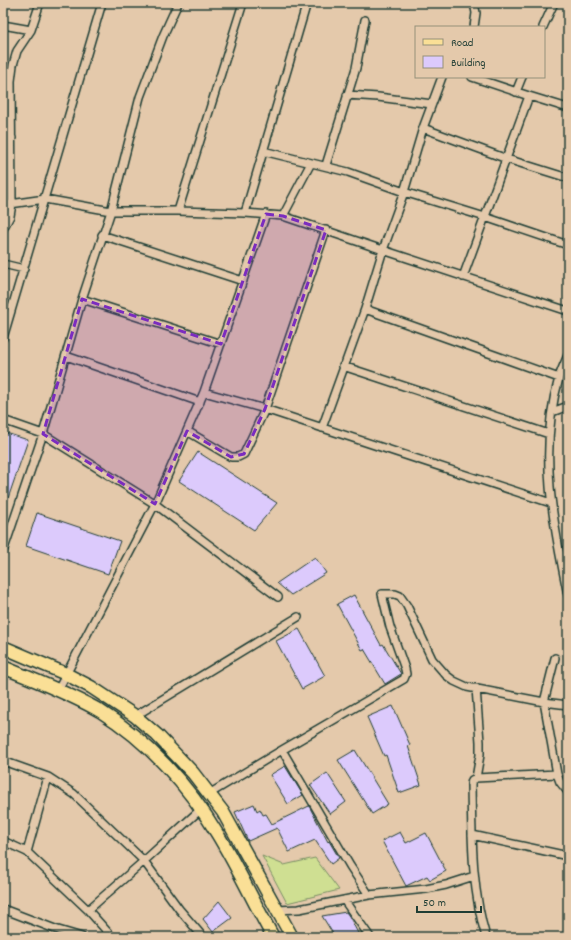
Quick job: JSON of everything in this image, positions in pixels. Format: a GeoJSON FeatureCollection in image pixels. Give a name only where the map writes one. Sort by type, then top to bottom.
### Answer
{"type":"FeatureCollection","features":[{"type":"Feature","properties":{"kind":"main road"},"geometry":{"type":"LineString","coordinates":[[3,647],[66,674],[111,699],[135,716],[162,741],[193,773],[223,812],[292,937]]}},
{"type":"Feature","properties":{"kind":"main road"},"geometry":{"type":"LineString","coordinates":[[3,667],[58,690],[99,711],[147,746],[182,784],[201,809],[218,835],[272,937]]}},
{"type":"Feature","properties":{"kind":"street"},"geometry":{"type":"LineString","coordinates":[[3,229],[10,216],[12,204],[12,138],[7,81],[18,51],[31,30],[40,3]]}},
{"type":"Feature","properties":{"kind":"street"},"geometry":{"type":"LineString","coordinates":[[3,338],[102,3]]}},
{"type":"Feature","properties":{"kind":"street"},"geometry":{"type":"LineString","coordinates":[[3,552],[43,434],[82,299],[111,211],[140,97],[163,36],[178,3]]}},
{"type":"Feature","properties":{"kind":"street"},"geometry":{"type":"LineString","coordinates":[[178,211],[243,3]]}},
{"type":"Feature","properties":{"kind":"street"},"geometry":{"type":"LineString","coordinates":[[474,3],[476,13],[474,26]]}},
{"type":"Feature","properties":{"kind":"street"},"geometry":{"type":"LineString","coordinates":[[543,26],[554,3]]}},
{"type":"Feature","properties":{"kind":"street"},"geometry":{"type":"LineString","coordinates":[[245,213],[306,6]]}},
{"type":"Feature","properties":{"kind":"street"},"geometry":{"type":"LineString","coordinates":[[326,165],[356,68],[365,20]]}},
{"type":"Feature","properties":{"kind":"street"},"geometry":{"type":"LineString","coordinates":[[3,25],[31,30]]}},
{"type":"Feature","properties":{"kind":"street"},"geometry":{"type":"LineString","coordinates":[[322,428],[343,366],[365,309],[383,250],[404,192],[423,128],[442,78]]}},
{"type":"Feature","properties":{"kind":"street"},"geometry":{"type":"LineString","coordinates":[[475,78],[568,108]]}},
{"type":"Feature","properties":{"kind":"street"},"geometry":{"type":"LineString","coordinates":[[516,92],[522,78]]}},
{"type":"Feature","properties":{"kind":"street"},"geometry":{"type":"LineString","coordinates":[[347,95],[378,97],[432,104]]}},
{"type":"Feature","properties":{"kind":"street"},"geometry":{"type":"LineString","coordinates":[[464,277],[530,96]]}},
{"type":"Feature","properties":{"kind":"street"},"geometry":{"type":"LineString","coordinates":[[423,128],[507,159],[568,178]]}},
{"type":"Feature","properties":{"kind":"street"},"geometry":{"type":"LineString","coordinates":[[3,138],[12,138]]}},
{"type":"Feature","properties":{"kind":"street"},"geometry":{"type":"LineString","coordinates":[[263,151],[311,163],[326,165],[568,245]]}},
{"type":"Feature","properties":{"kind":"street"},"geometry":{"type":"LineString","coordinates":[[283,216],[311,163]]}},
{"type":"Feature","properties":{"kind":"street"},"geometry":{"type":"LineString","coordinates":[[3,205],[45,199],[111,211],[178,211],[283,216],[568,311]]}},
{"type":"Feature","properties":{"kind":"street"},"geometry":{"type":"LineString","coordinates":[[58,690],[155,504],[200,402],[266,214]]}},
{"type":"Feature","properties":{"kind":"street"},"geometry":{"type":"LineString","coordinates":[[187,431],[231,457],[238,457],[244,454],[265,409],[326,230]]}},
{"type":"Feature","properties":{"kind":"street"},"geometry":{"type":"LineString","coordinates":[[102,235],[242,281]]}},
{"type":"Feature","properties":{"kind":"street"},"geometry":{"type":"LineString","coordinates":[[3,264],[24,270]]}},
{"type":"Feature","properties":{"kind":"street"},"geometry":{"type":"LineString","coordinates":[[82,299],[221,344]]}},
{"type":"Feature","properties":{"kind":"street"},"geometry":{"type":"LineString","coordinates":[[365,309],[559,378]]}},
{"type":"Feature","properties":{"kind":"street"},"geometry":{"type":"LineString","coordinates":[[568,355],[559,378],[552,412],[549,434],[548,467],[554,529],[568,595]]}},
{"type":"Feature","properties":{"kind":"street"},"geometry":{"type":"LineString","coordinates":[[66,356],[200,402]]}},
{"type":"Feature","properties":{"kind":"street"},"geometry":{"type":"LineString","coordinates":[[343,366],[549,434]]}},
{"type":"Feature","properties":{"kind":"street"},"geometry":{"type":"LineString","coordinates":[[204,392],[265,409],[551,503]]}},
{"type":"Feature","properties":{"kind":"street"},"geometry":{"type":"LineString","coordinates":[[552,412],[568,406]]}},
{"type":"Feature","properties":{"kind":"street"},"geometry":{"type":"LineString","coordinates":[[3,420],[43,434],[155,504],[278,597]]}},
{"type":"Feature","properties":{"kind":"street"},"geometry":{"type":"LineString","coordinates":[[210,794],[404,679],[406,674],[405,670],[390,627],[382,594],[395,594],[400,596],[437,665],[454,680],[467,687],[544,702],[568,704]]}},
{"type":"Feature","properties":{"kind":"street"},"geometry":{"type":"LineString","coordinates":[[135,716],[298,616]]}},
{"type":"Feature","properties":{"kind":"street"},"geometry":{"type":"LineString","coordinates":[[555,658],[544,702],[557,774],[560,782],[568,792]]}},
{"type":"Feature","properties":{"kind":"street"},"geometry":{"type":"LineString","coordinates":[[476,688],[480,742],[480,755],[476,778]]}},
{"type":"Feature","properties":{"kind":"street"},"geometry":{"type":"LineString","coordinates":[[282,750],[350,866],[369,895]]}},
{"type":"Feature","properties":{"kind":"street"},"geometry":{"type":"LineString","coordinates":[[3,761],[48,777],[74,794],[144,861],[179,909],[203,937]]}},
{"type":"Feature","properties":{"kind":"street"},"geometry":{"type":"LineString","coordinates":[[486,937],[479,910],[474,876],[470,784],[472,780],[476,778],[557,774]]}},
{"type":"Feature","properties":{"kind":"street"},"geometry":{"type":"LineString","coordinates":[[27,852],[48,777]]}},
{"type":"Feature","properties":{"kind":"street"},"geometry":{"type":"LineString","coordinates":[[88,910],[201,809]]}},
{"type":"Feature","properties":{"kind":"street"},"geometry":{"type":"LineString","coordinates":[[472,835],[568,856]]}},
{"type":"Feature","properties":{"kind":"street"},"geometry":{"type":"LineString","coordinates":[[3,841],[27,852],[88,910],[112,937]]}},
{"type":"Feature","properties":{"kind":"street"},"geometry":{"type":"LineString","coordinates":[[276,910],[299,909],[369,895],[426,889],[446,885],[474,876]]}},
{"type":"Feature","properties":{"kind":"street"},"geometry":{"type":"LineString","coordinates":[[344,900],[370,937]]}},
{"type":"Feature","properties":{"kind":"street"},"geometry":{"type":"LineString","coordinates":[[3,909],[55,929],[82,937]]}},
{"type":"Feature","properties":{"kind":"highlighted area"},"geometry":{"type":"Polygon","coordinates":[[[266,214],[283,216],[326,230],[265,409],[244,454],[231,457],[187,431],[155,504],[43,434],[82,299],[221,344],[266,214]]]}},
{"type":"Feature","properties":{"kind":"green space"},"geometry":{"type":"Polygon","coordinates":[[[262,856],[284,865],[315,858],[339,890],[287,903],[262,856]]]}},
{"type":"Feature","properties":{"kind":"building"},"geometry":{"type":"Polygon","coordinates":[[[3,432],[28,440],[4,510],[3,510],[3,432]]]}},
{"type":"Feature","properties":{"kind":"building"},"geometry":{"type":"Polygon","coordinates":[[[198,452],[277,503],[254,530],[179,481],[198,452]]]}},
{"type":"Feature","properties":{"kind":"building"},"geometry":{"type":"Polygon","coordinates":[[[37,513],[120,541],[108,574],[26,546],[37,513]]]}},
{"type":"Feature","properties":{"kind":"building"},"geometry":{"type":"Polygon","coordinates":[[[315,557],[326,573],[291,595],[277,583],[315,557]]]}},
{"type":"Feature","properties":{"kind":"building"},"geometry":{"type":"Polygon","coordinates":[[[354,595],[381,645],[383,644],[401,674],[385,684],[364,649],[362,650],[337,604],[354,595]]]}},
{"type":"Feature","properties":{"kind":"building"},"geometry":{"type":"Polygon","coordinates":[[[299,629],[325,676],[302,689],[276,641],[299,629]]]}},
{"type":"Feature","properties":{"kind":"building"},"geometry":{"type":"Polygon","coordinates":[[[393,706],[410,745],[408,746],[421,785],[399,793],[386,755],[384,756],[367,717],[393,706]]]}},
{"type":"Feature","properties":{"kind":"building"},"geometry":{"type":"Polygon","coordinates":[[[355,750],[388,804],[372,814],[338,760],[355,750]]]}},
{"type":"Feature","properties":{"kind":"building"},"geometry":{"type":"Polygon","coordinates":[[[285,766],[303,795],[288,804],[270,775],[285,766]]]}},
{"type":"Feature","properties":{"kind":"building"},"geometry":{"type":"Polygon","coordinates":[[[327,773],[346,802],[330,814],[310,785],[327,773]]]}},
{"type":"Feature","properties":{"kind":"building"},"geometry":{"type":"Polygon","coordinates":[[[254,804],[257,811],[260,809],[263,815],[266,814],[272,824],[309,806],[328,842],[329,841],[339,858],[331,864],[315,840],[289,852],[277,828],[248,841],[235,812],[254,804]]]}},
{"type":"Feature","properties":{"kind":"building"},"geometry":{"type":"Polygon","coordinates":[[[400,832],[406,843],[426,833],[446,871],[430,880],[427,876],[406,886],[382,841],[400,832]]]}},
{"type":"Feature","properties":{"kind":"building"},"geometry":{"type":"Polygon","coordinates":[[[219,901],[232,918],[213,932],[203,919],[219,901]]]}},
{"type":"Feature","properties":{"kind":"building"},"geometry":{"type":"Polygon","coordinates":[[[346,912],[360,937],[335,937],[322,916],[346,912]]]}}]}
